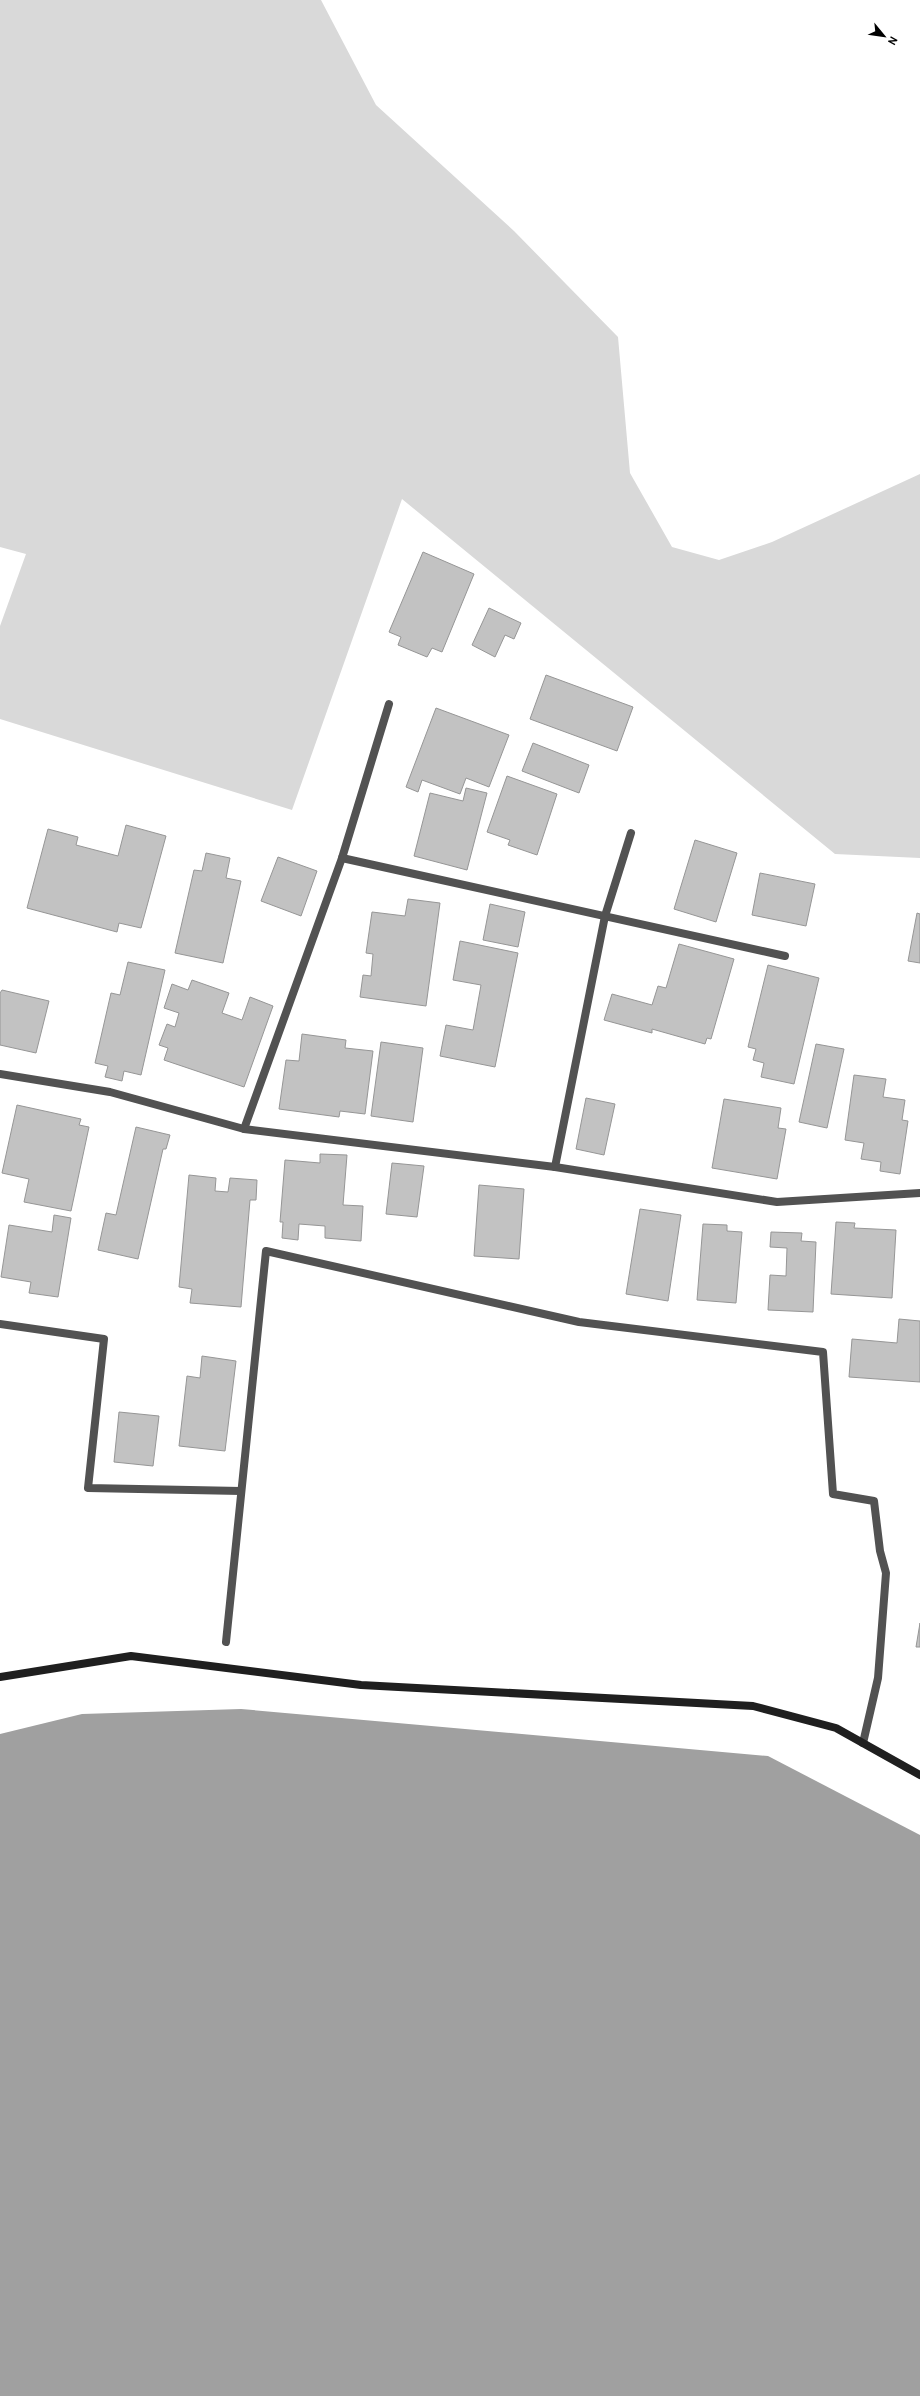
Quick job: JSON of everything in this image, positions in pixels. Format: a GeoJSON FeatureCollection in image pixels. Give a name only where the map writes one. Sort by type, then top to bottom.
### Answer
{"type":"FeatureCollection","features":[{"type":"Feature","properties":{"kind":"street"},"geometry":{"type":"LineString","coordinates":[[244,1129],[342,858],[389,704]]}},
{"type":"Feature","properties":{"kind":"street"},"geometry":{"type":"LineString","coordinates":[[555,1167],[604,916],[631,832]]}},
{"type":"Feature","properties":{"kind":"street"},"geometry":{"type":"LineString","coordinates":[[342,858],[785,956]]}},
{"type":"Feature","properties":{"kind":"street"},"geometry":{"type":"LineString","coordinates":[[0,1074],[110,1092],[244,1129],[555,1167],[777,1202],[920,1194]]}},
{"type":"Feature","properties":{"kind":"street"},"geometry":{"type":"LineString","coordinates":[[226,1642],[266,1251],[579,1322],[823,1352],[833,1494],[874,1501],[880,1551],[886,1573],[878,1678],[863,1743]]}},
{"type":"Feature","properties":{"kind":"street"},"geometry":{"type":"LineString","coordinates":[[0,1324],[104,1339],[88,1488],[241,1491]]}},
{"type":"Feature","properties":{"kind":"street"},"geometry":{"type":"LineString","coordinates":[[0,1677],[131,1656],[361,1685],[753,1706],[836,1728],[920,1775]]}},
{"type":"Feature","properties":{"kind":"shaded area"},"geometry":{"type":"Polygon","coordinates":[[[0,0],[321,0],[376,105],[514,231],[618,337],[630,473],[672,547],[719,560],[772,542],[920,474],[920,858],[835,854],[402,499],[292,810],[0,719],[0,626],[26,554],[0,547],[0,0]]]}},
{"type":"Feature","properties":{"kind":"shaded area"},"geometry":{"type":"Polygon","coordinates":[[[241,1709],[768,1756],[920,1835],[920,2396],[0,2396],[0,1734],[82,1714],[241,1709]]]}},
{"type":"Feature","properties":{"kind":"building"},"geometry":{"type":"Polygon","coordinates":[[[423,552],[474,574],[442,652],[432,648],[427,657],[398,645],[401,637],[389,632],[423,552]]]}},
{"type":"Feature","properties":{"kind":"building"},"geometry":{"type":"Polygon","coordinates":[[[489,608],[521,623],[514,639],[505,635],[495,657],[472,645],[489,608]]]}},
{"type":"Feature","properties":{"kind":"building"},"geometry":{"type":"Polygon","coordinates":[[[546,675],[633,707],[617,751],[530,719],[546,675]]]}},
{"type":"Feature","properties":{"kind":"building"},"geometry":{"type":"Polygon","coordinates":[[[436,708],[509,735],[489,787],[466,778],[460,794],[422,780],[418,792],[406,787],[436,708]]]}},
{"type":"Feature","properties":{"kind":"building"},"geometry":{"type":"Polygon","coordinates":[[[533,743],[589,765],[579,793],[522,771],[533,743]]]}},
{"type":"Feature","properties":{"kind":"building"},"geometry":{"type":"Polygon","coordinates":[[[507,776],[557,794],[537,855],[508,845],[510,840],[487,832],[507,776]]]}},
{"type":"Feature","properties":{"kind":"building"},"geometry":{"type":"Polygon","coordinates":[[[466,788],[487,793],[467,870],[414,856],[430,793],[463,801],[466,788]]]}},
{"type":"Feature","properties":{"kind":"building"},"geometry":{"type":"Polygon","coordinates":[[[126,825],[166,836],[141,928],[119,923],[117,932],[27,908],[48,829],[78,837],[76,845],[118,856],[126,825]]]}},
{"type":"Feature","properties":{"kind":"building"},"geometry":{"type":"Polygon","coordinates":[[[695,840],[737,853],[716,922],[674,909],[695,840]]]}},
{"type":"Feature","properties":{"kind":"building"},"geometry":{"type":"Polygon","coordinates":[[[206,853],[230,858],[226,878],[241,881],[223,963],[175,953],[194,870],[202,871],[206,853]]]}},
{"type":"Feature","properties":{"kind":"building"},"geometry":{"type":"Polygon","coordinates":[[[278,857],[317,871],[301,916],[261,901],[278,857]]]}},
{"type":"Feature","properties":{"kind":"building"},"geometry":{"type":"Polygon","coordinates":[[[760,873],[815,884],[806,926],[752,915],[760,873]]]}},
{"type":"Feature","properties":{"kind":"building"},"geometry":{"type":"Polygon","coordinates":[[[408,899],[440,903],[426,1006],[360,997],[363,975],[371,976],[373,954],[366,953],[372,912],[405,916],[408,899]]]}},
{"type":"Feature","properties":{"kind":"building"},"geometry":{"type":"Polygon","coordinates":[[[490,904],[525,912],[518,947],[483,940],[490,904]]]}},
{"type":"Feature","properties":{"kind":"building"},"geometry":{"type":"Polygon","coordinates":[[[917,913],[920,914],[920,963],[908,961],[917,913]]]}},
{"type":"Feature","properties":{"kind":"building"},"geometry":{"type":"Polygon","coordinates":[[[460,941],[518,953],[495,1067],[440,1056],[446,1025],[473,1030],[481,985],[453,980],[460,941]]]}},
{"type":"Feature","properties":{"kind":"building"},"geometry":{"type":"Polygon","coordinates":[[[679,944],[734,959],[711,1039],[707,1038],[705,1044],[652,1029],[652,1033],[604,1020],[612,994],[652,1005],[658,986],[666,988],[679,944]]]}},
{"type":"Feature","properties":{"kind":"building"},"geometry":{"type":"Polygon","coordinates":[[[128,962],[165,970],[141,1075],[124,1071],[122,1081],[105,1077],[108,1066],[95,1063],[111,993],[120,995],[128,962]]]}},
{"type":"Feature","properties":{"kind":"building"},"geometry":{"type":"Polygon","coordinates":[[[768,965],[819,978],[794,1084],[761,1077],[764,1063],[753,1060],[756,1049],[748,1047],[768,965]]]}},
{"type":"Feature","properties":{"kind":"building"},"geometry":{"type":"Polygon","coordinates":[[[192,980],[229,993],[222,1013],[242,1020],[250,997],[273,1006],[244,1087],[164,1060],[168,1048],[159,1045],[167,1024],[175,1027],[179,1013],[164,1008],[172,984],[188,990],[192,980]]]}},
{"type":"Feature","properties":{"kind":"building"},"geometry":{"type":"Polygon","coordinates":[[[2,990],[49,1001],[36,1053],[0,1045],[0,993],[2,990]]]}},
{"type":"Feature","properties":{"kind":"building"},"geometry":{"type":"Polygon","coordinates":[[[302,1034],[346,1040],[345,1048],[373,1051],[365,1114],[340,1111],[339,1117],[279,1109],[286,1060],[299,1061],[302,1034]]]}},
{"type":"Feature","properties":{"kind":"building"},"geometry":{"type":"Polygon","coordinates":[[[381,1042],[423,1048],[413,1122],[371,1116],[381,1042]]]}},
{"type":"Feature","properties":{"kind":"building"},"geometry":{"type":"Polygon","coordinates":[[[816,1044],[844,1049],[827,1128],[799,1122],[816,1044]]]}},
{"type":"Feature","properties":{"kind":"building"},"geometry":{"type":"Polygon","coordinates":[[[854,1075],[886,1079],[883,1097],[905,1100],[902,1120],[908,1121],[900,1174],[880,1171],[881,1162],[861,1159],[864,1143],[845,1140],[854,1075]]]}},
{"type":"Feature","properties":{"kind":"building"},"geometry":{"type":"Polygon","coordinates":[[[586,1098],[615,1104],[604,1155],[576,1149],[586,1098]]]}},
{"type":"Feature","properties":{"kind":"building"},"geometry":{"type":"Polygon","coordinates":[[[724,1099],[781,1108],[778,1128],[786,1129],[777,1179],[712,1168],[724,1099]]]}},
{"type":"Feature","properties":{"kind":"building"},"geometry":{"type":"Polygon","coordinates":[[[17,1105],[81,1119],[79,1125],[89,1127],[71,1211],[24,1202],[29,1179],[2,1173],[17,1105]]]}},
{"type":"Feature","properties":{"kind":"building"},"geometry":{"type":"Polygon","coordinates":[[[136,1127],[170,1135],[166,1149],[163,1149],[138,1259],[98,1250],[106,1213],[116,1215],[136,1127]]]}},
{"type":"Feature","properties":{"kind":"building"},"geometry":{"type":"Polygon","coordinates":[[[320,1154],[347,1155],[343,1205],[363,1206],[361,1241],[325,1238],[325,1226],[299,1224],[298,1240],[282,1238],[283,1222],[280,1222],[285,1160],[320,1163],[320,1154]]]}},
{"type":"Feature","properties":{"kind":"building"},"geometry":{"type":"Polygon","coordinates":[[[392,1163],[424,1166],[417,1217],[386,1214],[392,1163]]]}},
{"type":"Feature","properties":{"kind":"building"},"geometry":{"type":"Polygon","coordinates":[[[189,1175],[216,1178],[215,1191],[228,1192],[230,1178],[257,1180],[256,1200],[250,1200],[241,1307],[190,1303],[192,1289],[179,1287],[189,1175]]]}},
{"type":"Feature","properties":{"kind":"building"},"geometry":{"type":"Polygon","coordinates":[[[479,1185],[524,1189],[519,1259],[474,1256],[479,1185]]]}},
{"type":"Feature","properties":{"kind":"building"},"geometry":{"type":"Polygon","coordinates":[[[640,1209],[681,1215],[668,1301],[626,1294],[640,1209]]]}},
{"type":"Feature","properties":{"kind":"building"},"geometry":{"type":"Polygon","coordinates":[[[54,1215],[71,1218],[58,1297],[29,1293],[31,1282],[1,1277],[9,1225],[52,1232],[54,1215]]]}},
{"type":"Feature","properties":{"kind":"building"},"geometry":{"type":"Polygon","coordinates":[[[836,1222],[855,1223],[854,1228],[896,1230],[892,1298],[831,1294],[836,1222]]]}},
{"type":"Feature","properties":{"kind":"building"},"geometry":{"type":"Polygon","coordinates":[[[703,1224],[727,1225],[727,1231],[742,1232],[736,1303],[697,1300],[703,1224]]]}},
{"type":"Feature","properties":{"kind":"building"},"geometry":{"type":"Polygon","coordinates":[[[771,1232],[802,1233],[801,1241],[816,1242],[813,1312],[768,1310],[770,1275],[786,1276],[787,1248],[770,1247],[771,1232]]]}},
{"type":"Feature","properties":{"kind":"building"},"geometry":{"type":"Polygon","coordinates":[[[899,1319],[920,1321],[920,1382],[849,1377],[852,1339],[897,1343],[899,1319]]]}},
{"type":"Feature","properties":{"kind":"building"},"geometry":{"type":"Polygon","coordinates":[[[202,1356],[236,1361],[225,1451],[179,1446],[187,1376],[200,1378],[202,1356]]]}},
{"type":"Feature","properties":{"kind":"building"},"geometry":{"type":"Polygon","coordinates":[[[119,1412],[159,1416],[153,1466],[114,1462],[119,1412]]]}},
{"type":"Feature","properties":{"kind":"building"},"geometry":{"type":"Polygon","coordinates":[[[920,1623],[920,1647],[916,1647],[920,1623]]]}}]}
